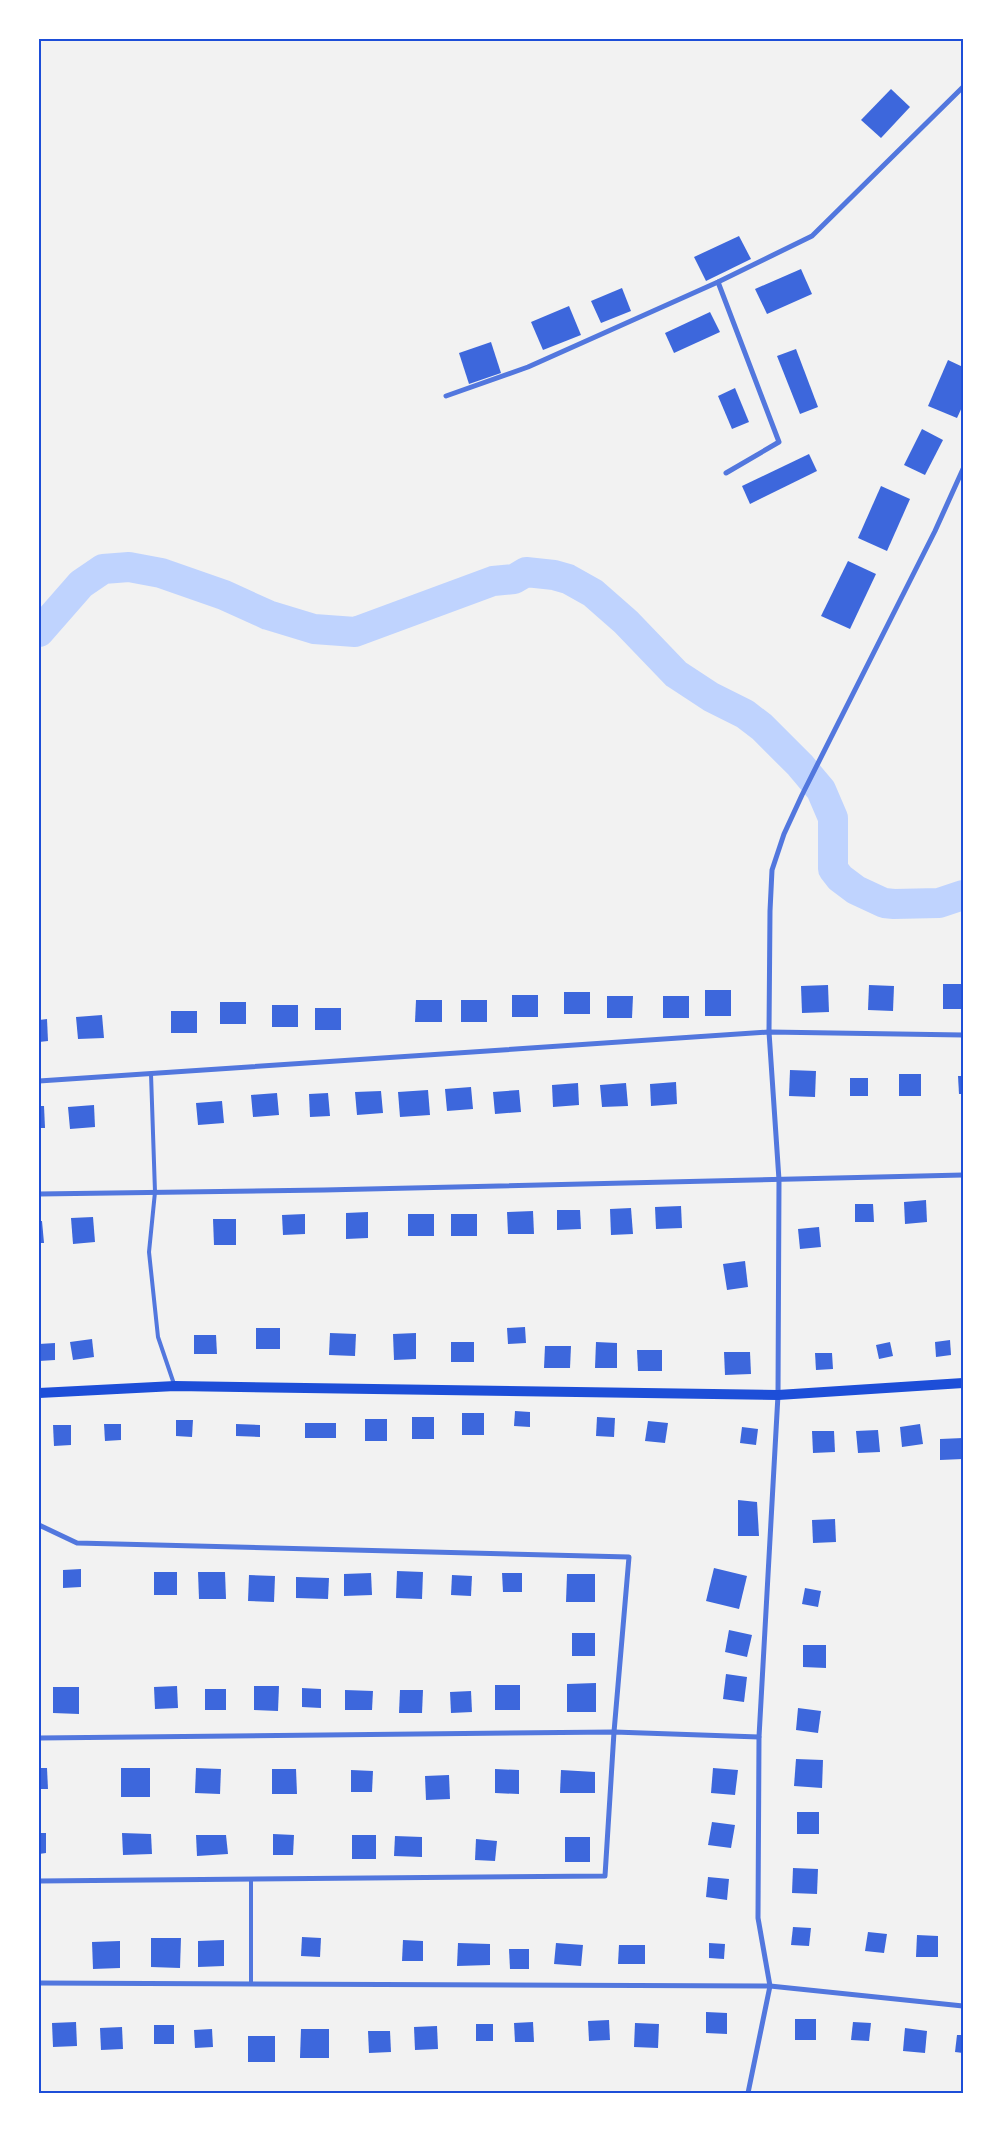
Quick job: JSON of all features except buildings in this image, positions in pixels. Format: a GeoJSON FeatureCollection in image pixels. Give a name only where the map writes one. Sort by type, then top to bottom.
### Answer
{"type":"FeatureCollection","features":[{"type":"Feature","properties":{"kind":"main road"},"geometry":{"type":"LineString","coordinates":[[39,1393],[175,1386],[778,1395],[963,1383]]}},
{"type":"Feature","properties":{"kind":"street"},"geometry":{"type":"LineString","coordinates":[[446,396],[528,367],[718,282],[812,236],[963,87]]}},
{"type":"Feature","properties":{"kind":"street"},"geometry":{"type":"LineString","coordinates":[[718,282],[779,442],[726,473]]}},
{"type":"Feature","properties":{"kind":"street"},"geometry":{"type":"LineString","coordinates":[[748,2093],[770,1986],[758,1918],[759,1738],[778,1395],[779,1180],[770,1032],[772,870],[784,834],[802,795],[936,532],[963,469]]}},
{"type":"Feature","properties":{"kind":"street"},"geometry":{"type":"LineString","coordinates":[[39,1081],[770,1032],[963,1035]]}},
{"type":"Feature","properties":{"kind":"street"},"geometry":{"type":"LineString","coordinates":[[39,1194],[963,1175]]}},
{"type":"Feature","properties":{"kind":"street"},"geometry":{"type":"LineString","coordinates":[[39,1525],[77,1543],[629,1556],[614,1732],[605,1876],[39,1881]]}},
{"type":"Feature","properties":{"kind":"street"},"geometry":{"type":"LineString","coordinates":[[39,1738],[614,1732],[759,1738]]}},
{"type":"Feature","properties":{"kind":"street"},"geometry":{"type":"LineString","coordinates":[[39,1983],[252,1982],[770,1986],[963,2006]]}},
{"type":"Feature","properties":{"kind":"lane"},"geometry":{"type":"LineString","coordinates":[[151,1074],[154,1192],[149,1252],[158,1337],[175,1386]]}},
{"type":"Feature","properties":{"kind":"lane"},"geometry":{"type":"LineString","coordinates":[[251,1879],[252,1982]]}},
{"type":"Feature","properties":{"kind":"waterway"},"geometry":{"type":"LineString","coordinates":[[39,632],[81,584],[103,569],[129,567],[161,573],[224,595],[268,615],[314,629],[355,632],[493,581],[514,579],[526,572],[554,575],[568,579],[593,593],[626,622],[676,674],[711,697],[745,714],[762,727],[800,765],[821,790],[833,818],[833,869],[840,878],[856,890],[884,903],[939,903],[963,895]]}}]}
